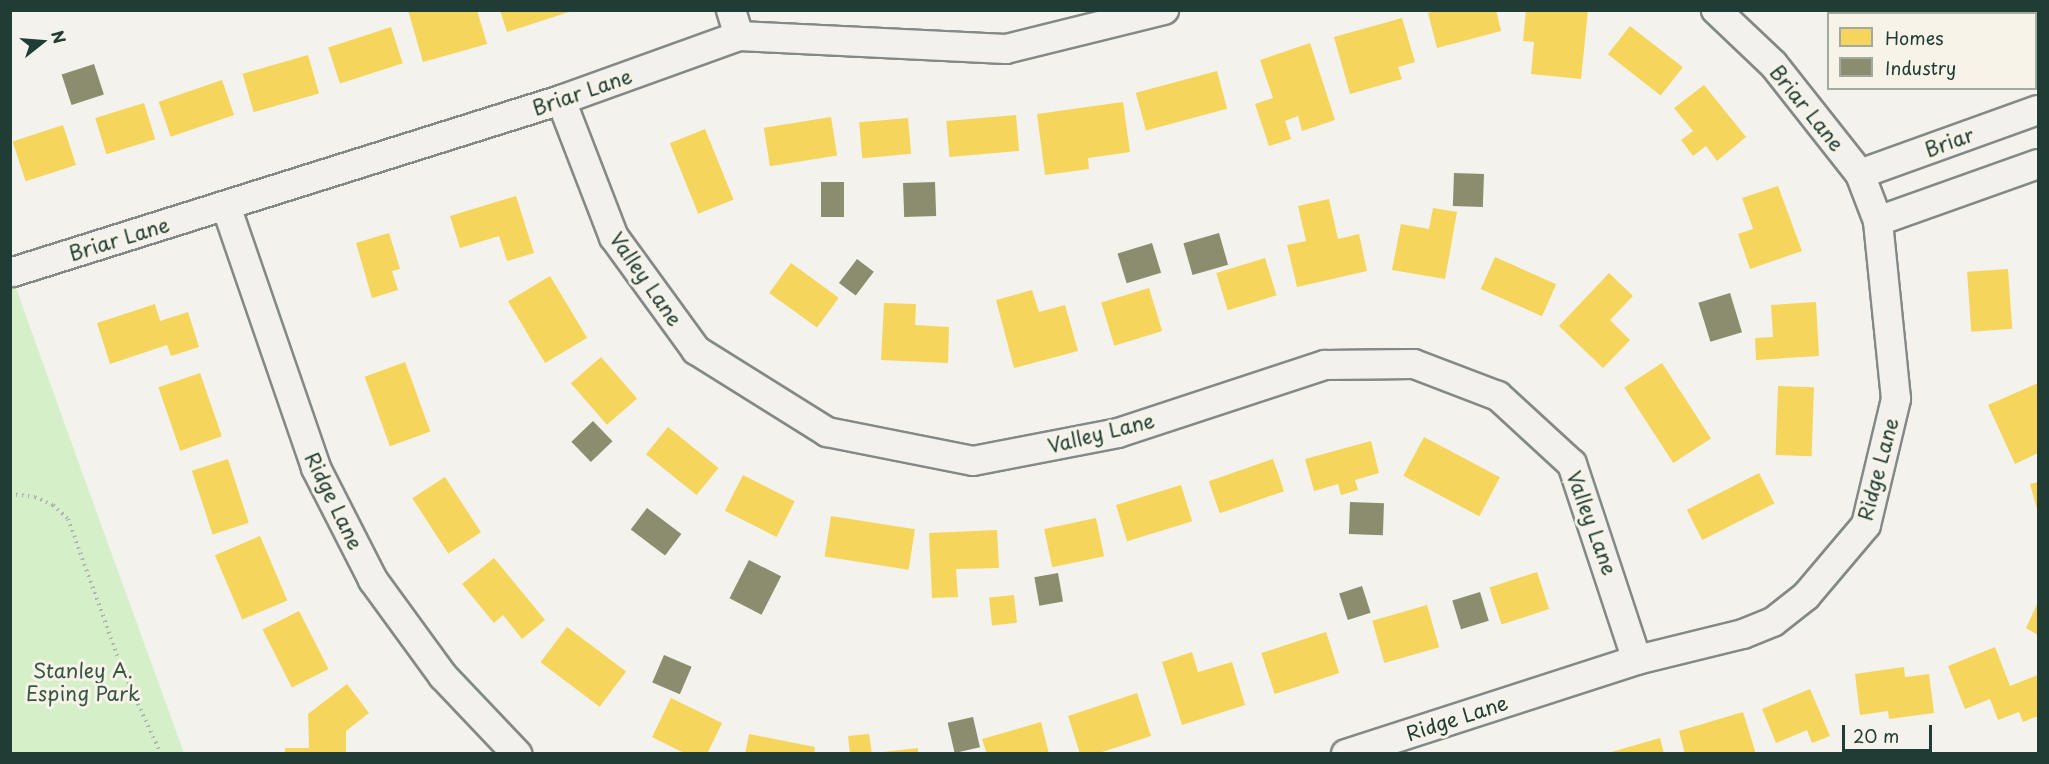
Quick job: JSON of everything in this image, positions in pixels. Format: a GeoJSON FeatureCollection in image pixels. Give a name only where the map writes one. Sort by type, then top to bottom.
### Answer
{"type":"FeatureCollection","features":[{"type":"Feature","properties":{"kind":"street","name":"Briar Lane"},"geometry":{"type":"LineString","coordinates":[[13,272],[561,100],[735,23],[1006,49],[1164,10]]}},
{"type":"Feature","properties":{"kind":"street","name":"Briar Lane"},"geometry":{"type":"LineString","coordinates":[[1716,10],[1773,64],[1860,174],[1878,221]]}},
{"type":"Feature","properties":{"kind":"street","name":"Valley Lane"},"geometry":{"type":"LineString","coordinates":[[561,100],[614,237],[696,350],[827,432],[973,461],[1118,433],[1325,364],[1414,364],[1498,396],[1572,464],[1637,660]]}},
{"type":"Feature","properties":{"kind":"street","name":"Briar"},"geometry":{"type":"LineString","coordinates":[[1860,174],[2038,110]]}},
{"type":"Feature","properties":{"kind":"street"},"geometry":{"type":"LineString","coordinates":[[1878,221],[2038,164]]}},
{"type":"Feature","properties":{"kind":"street","name":"Ridge Lane"},"geometry":{"type":"LineString","coordinates":[[226,206],[315,468],[373,580],[443,676],[517,753]]}},
{"type":"Feature","properties":{"kind":"street","name":"Ridge Lane"},"geometry":{"type":"LineString","coordinates":[[1346,753],[1637,660],[1743,634],[1773,622],[1806,596],[1866,525],[1896,399],[1878,221]]}},
{"type":"Feature","properties":{"kind":"path"},"geometry":{"type":"LineString","coordinates":[[10,494],[35,497],[53,505],[68,519],[123,671],[161,753]]}},
{"type":"Feature","properties":{"kind":"green space","name":"Stanley A. Esping Park"},"geometry":{"type":"Polygon","coordinates":[[[10,271],[78,461],[184,753],[11,753],[10,271]]]}},
{"type":"Feature","properties":{"kind":"building: Homes"},"geometry":{"type":"Polygon","coordinates":[[[408,10],[477,10],[487,44],[423,62],[408,10]]]}},
{"type":"Feature","properties":{"kind":"building: Homes"},"geometry":{"type":"Polygon","coordinates":[[[500,10],[572,10],[572,11],[507,32],[500,10]]]}},
{"type":"Feature","properties":{"kind":"building: Homes"},"geometry":{"type":"Polygon","coordinates":[[[1438,10],[1496,10],[1501,31],[1437,48],[1428,13],[1438,10]]]}},
{"type":"Feature","properties":{"kind":"building: Homes"},"geometry":{"type":"Polygon","coordinates":[[[1526,10],[1588,10],[1581,79],[1531,74],[1534,42],[1523,41],[1526,10]]]}},
{"type":"Feature","properties":{"kind":"building: Homes"},"geometry":{"type":"Polygon","coordinates":[[[1861,10],[1906,10],[1906,12],[1861,12],[1861,10]]]}},
{"type":"Feature","properties":{"kind":"building: Homes"},"geometry":{"type":"Polygon","coordinates":[[[1402,18],[1415,62],[1398,67],[1402,79],[1350,94],[1334,37],[1402,18]]]}},
{"type":"Feature","properties":{"kind":"building: Homes"},"geometry":{"type":"Polygon","coordinates":[[[1630,26],[1683,67],[1661,96],[1608,54],[1630,26]]]}},
{"type":"Feature","properties":{"kind":"building: Homes"},"geometry":{"type":"Polygon","coordinates":[[[391,27],[403,63],[340,84],[328,47],[391,27]]]}},
{"type":"Feature","properties":{"kind":"building: Homes"},"geometry":{"type":"Polygon","coordinates":[[[1310,43],[1335,120],[1302,131],[1298,116],[1285,121],[1291,139],[1269,146],[1255,104],[1273,98],[1260,60],[1310,43]]]}},
{"type":"Feature","properties":{"kind":"building: Homes"},"geometry":{"type":"Polygon","coordinates":[[[308,55],[319,93],[254,112],[243,74],[308,55]]]}},
{"type":"Feature","properties":{"kind":"building: Homes"},"geometry":{"type":"Polygon","coordinates":[[[1217,71],[1227,109],[1146,130],[1136,93],[1217,71]]]}},
{"type":"Feature","properties":{"kind":"building: Homes"},"geometry":{"type":"Polygon","coordinates":[[[222,80],[234,115],[171,137],[159,102],[222,80]]]}},
{"type":"Feature","properties":{"kind":"building: Homes"},"geometry":{"type":"Polygon","coordinates":[[[1704,85],[1746,137],[1717,161],[1706,146],[1693,156],[1681,140],[1693,131],[1674,108],[1704,85]]]}},
{"type":"Feature","properties":{"kind":"building: Homes"},"geometry":{"type":"Polygon","coordinates":[[[1123,102],[1130,152],[1088,158],[1089,169],[1045,175],[1037,114],[1123,102]]]}},
{"type":"Feature","properties":{"kind":"building: Homes"},"geometry":{"type":"Polygon","coordinates":[[[144,103],[155,139],[106,154],[95,118],[144,103]]]}},
{"type":"Feature","properties":{"kind":"building: Homes"},"geometry":{"type":"Polygon","coordinates":[[[1016,115],[1019,151],[949,157],[946,121],[1016,115]]]}},
{"type":"Feature","properties":{"kind":"building: Homes"},"geometry":{"type":"Polygon","coordinates":[[[831,117],[837,156],[770,166],[764,128],[831,117]]]}},
{"type":"Feature","properties":{"kind":"building: Homes"},"geometry":{"type":"Polygon","coordinates":[[[908,118],[911,154],[862,158],[859,122],[908,118]]]}},
{"type":"Feature","properties":{"kind":"building: Homes"},"geometry":{"type":"Polygon","coordinates":[[[63,125],[76,165],[26,181],[13,141],[63,125]]]}},
{"type":"Feature","properties":{"kind":"building: Homes"},"geometry":{"type":"Polygon","coordinates":[[[705,129],[733,199],[698,214],[670,143],[705,129]]]}},
{"type":"Feature","properties":{"kind":"building: Homes"},"geometry":{"type":"Polygon","coordinates":[[[1778,186],[1802,251],[1750,269],[1738,234],[1753,229],[1742,198],[1778,186]]]}},
{"type":"Feature","properties":{"kind":"building: Homes"},"geometry":{"type":"Polygon","coordinates":[[[516,196],[534,253],[507,261],[499,236],[460,248],[450,216],[516,196]]]}},
{"type":"Feature","properties":{"kind":"building: Homes"},"geometry":{"type":"Polygon","coordinates":[[[1329,199],[1338,239],[1359,234],[1367,271],[1297,287],[1287,245],[1306,241],[1298,206],[1329,199]]]}},
{"type":"Feature","properties":{"kind":"building: Homes"},"geometry":{"type":"Polygon","coordinates":[[[1433,208],[1457,212],[1445,279],[1392,270],[1401,224],[1429,229],[1433,208]]]}},
{"type":"Feature","properties":{"kind":"building: Homes"},"geometry":{"type":"Polygon","coordinates":[[[389,233],[400,269],[392,271],[398,290],[372,298],[356,243],[389,233]]]}},
{"type":"Feature","properties":{"kind":"building: Homes"},"geometry":{"type":"Polygon","coordinates":[[[1495,257],[1556,284],[1542,316],[1481,289],[1495,257]]]}},
{"type":"Feature","properties":{"kind":"building: Homes"},"geometry":{"type":"Polygon","coordinates":[[[1265,258],[1276,295],[1228,310],[1216,273],[1265,258]]]}},
{"type":"Feature","properties":{"kind":"building: Homes"},"geometry":{"type":"Polygon","coordinates":[[[791,263],[839,298],[817,328],[769,293],[791,263]]]}},
{"type":"Feature","properties":{"kind":"building: Homes"},"geometry":{"type":"Polygon","coordinates":[[[2008,269],[2012,329],[1971,332],[1967,272],[2008,269]]]}},
{"type":"Feature","properties":{"kind":"building: Homes"},"geometry":{"type":"Polygon","coordinates":[[[1609,273],[1633,296],[1610,320],[1630,340],[1603,368],[1559,326],[1609,273]]]}},
{"type":"Feature","properties":{"kind":"building: Homes"},"geometry":{"type":"Polygon","coordinates":[[[550,276],[587,338],[545,363],[508,301],[550,276]]]}},
{"type":"Feature","properties":{"kind":"building: Homes"},"geometry":{"type":"Polygon","coordinates":[[[1149,288],[1162,331],[1114,346],[1101,303],[1149,288]]]}},
{"type":"Feature","properties":{"kind":"building: Homes"},"geometry":{"type":"Polygon","coordinates":[[[1032,290],[1039,312],[1065,305],[1078,351],[1014,368],[996,300],[1032,290]]]}},
{"type":"Feature","properties":{"kind":"building: Homes"},"geometry":{"type":"Polygon","coordinates":[[[1816,302],[1819,356],[1756,360],[1755,338],[1773,337],[1771,305],[1816,302]]]}},
{"type":"Feature","properties":{"kind":"building: Homes"},"geometry":{"type":"Polygon","coordinates":[[[884,303],[916,304],[915,325],[949,327],[948,363],[881,360],[884,303]]]}},
{"type":"Feature","properties":{"kind":"building: Homes"},"geometry":{"type":"Polygon","coordinates":[[[155,304],[160,321],[188,312],[199,347],[171,356],[167,345],[110,364],[97,323],[155,304]]]}},
{"type":"Feature","properties":{"kind":"building: Homes"},"geometry":{"type":"Polygon","coordinates":[[[601,357],[637,399],[607,425],[571,383],[601,357]]]}},
{"type":"Feature","properties":{"kind":"building: Homes"},"geometry":{"type":"Polygon","coordinates":[[[405,362],[430,432],[390,446],[365,377],[405,362]]]}},
{"type":"Feature","properties":{"kind":"building: Homes"},"geometry":{"type":"Polygon","coordinates":[[[1662,363],[1711,438],[1673,463],[1624,388],[1662,363]]]}},
{"type":"Feature","properties":{"kind":"building: Homes"},"geometry":{"type":"Polygon","coordinates":[[[200,373],[222,436],[180,451],[158,387],[200,373]]]}},
{"type":"Feature","properties":{"kind":"building: Homes"},"geometry":{"type":"Polygon","coordinates":[[[2038,383],[2038,453],[2015,464],[1988,405],[2038,383]]]}},
{"type":"Feature","properties":{"kind":"building: Homes"},"geometry":{"type":"Polygon","coordinates":[[[1778,386],[1814,387],[1812,456],[1776,455],[1778,386]]]}},
{"type":"Feature","properties":{"kind":"building: Homes"},"geometry":{"type":"Polygon","coordinates":[[[668,427],[719,468],[696,495],[646,454],[668,427]]]}},
{"type":"Feature","properties":{"kind":"building: Homes"},"geometry":{"type":"Polygon","coordinates":[[[1424,437],[1500,477],[1479,516],[1403,476],[1424,437]]]}},
{"type":"Feature","properties":{"kind":"building: Homes"},"geometry":{"type":"Polygon","coordinates":[[[1371,441],[1379,473],[1355,480],[1358,490],[1341,495],[1338,484],[1314,491],[1305,459],[1371,441]]]}},
{"type":"Feature","properties":{"kind":"building: Homes"},"geometry":{"type":"Polygon","coordinates":[[[228,459],[249,523],[213,534],[192,471],[228,459]]]}},
{"type":"Feature","properties":{"kind":"building: Homes"},"geometry":{"type":"Polygon","coordinates":[[[1273,459],[1284,491],[1220,513],[1209,481],[1273,459]]]}},
{"type":"Feature","properties":{"kind":"building: Homes"},"geometry":{"type":"Polygon","coordinates":[[[1759,473],[1774,503],[1702,540],[1687,510],[1759,473]]]}},
{"type":"Feature","properties":{"kind":"building: Homes"},"geometry":{"type":"Polygon","coordinates":[[[743,475],[795,501],[777,537],[725,511],[743,475]]]}},
{"type":"Feature","properties":{"kind":"building: Homes"},"geometry":{"type":"Polygon","coordinates":[[[445,477],[481,532],[448,554],[412,498],[445,477]]]}},
{"type":"Feature","properties":{"kind":"building: Homes"},"geometry":{"type":"Polygon","coordinates":[[[2038,482],[2038,513],[2030,484],[2038,482]]]}},
{"type":"Feature","properties":{"kind":"building: Homes"},"geometry":{"type":"Polygon","coordinates":[[[1181,485],[1192,521],[1127,541],[1116,505],[1181,485]]]}},
{"type":"Feature","properties":{"kind":"building: Homes"},"geometry":{"type":"Polygon","coordinates":[[[831,516],[915,529],[909,570],[825,556],[831,516]]]}},
{"type":"Feature","properties":{"kind":"building: Homes"},"geometry":{"type":"Polygon","coordinates":[[[1096,518],[1104,556],[1052,567],[1044,529],[1096,518]]]}},
{"type":"Feature","properties":{"kind":"building: Homes"},"geometry":{"type":"Polygon","coordinates":[[[997,530],[999,568],[956,569],[958,597],[932,598],[929,533],[997,530]]]}},
{"type":"Feature","properties":{"kind":"building: Homes"},"geometry":{"type":"Polygon","coordinates":[[[260,536],[287,600],[242,620],[215,555],[260,536]]]}},
{"type":"Feature","properties":{"kind":"building: Homes"},"geometry":{"type":"Polygon","coordinates":[[[494,558],[545,620],[522,639],[503,615],[494,623],[462,584],[494,558]]]}},
{"type":"Feature","properties":{"kind":"building: Homes"},"geometry":{"type":"Polygon","coordinates":[[[1537,572],[1549,609],[1501,625],[1489,587],[1537,572]]]}},
{"type":"Feature","properties":{"kind":"building: Homes"},"geometry":{"type":"Polygon","coordinates":[[[1014,595],[1017,623],[992,625],[989,598],[1014,595]]]}},
{"type":"Feature","properties":{"kind":"building: Homes"},"geometry":{"type":"Polygon","coordinates":[[[2038,602],[2038,635],[2026,628],[2038,602]]]}},
{"type":"Feature","properties":{"kind":"building: Homes"},"geometry":{"type":"Polygon","coordinates":[[[1427,605],[1439,647],[1384,663],[1372,621],[1427,605]]]}},
{"type":"Feature","properties":{"kind":"building: Homes"},"geometry":{"type":"Polygon","coordinates":[[[299,611],[329,669],[292,688],[262,630],[299,611]]]}},
{"type":"Feature","properties":{"kind":"building: Homes"},"geometry":{"type":"Polygon","coordinates":[[[567,627],[626,672],[600,707],[541,662],[567,627]]]}},
{"type":"Feature","properties":{"kind":"building: Homes"},"geometry":{"type":"Polygon","coordinates":[[[1326,632],[1339,673],[1275,694],[1261,653],[1326,632]]]}},
{"type":"Feature","properties":{"kind":"building: Homes"},"geometry":{"type":"Polygon","coordinates":[[[1995,647],[2010,686],[2038,675],[2038,716],[2023,722],[2019,712],[1998,720],[1990,699],[1965,709],[1948,666],[1995,647]]]}},
{"type":"Feature","properties":{"kind":"building: Homes"},"geometry":{"type":"Polygon","coordinates":[[[1192,652],[1198,672],[1232,662],[1245,705],[1182,725],[1162,662],[1192,652]]]}},
{"type":"Feature","properties":{"kind":"building: Homes"},"geometry":{"type":"Polygon","coordinates":[[[1904,667],[1905,677],[1929,674],[1934,713],[1889,719],[1888,711],[1860,715],[1855,674],[1904,667]]]}},
{"type":"Feature","properties":{"kind":"building: Homes"},"geometry":{"type":"Polygon","coordinates":[[[347,684],[369,713],[346,731],[346,754],[285,754],[285,748],[309,748],[308,714],[347,684]]]}},
{"type":"Feature","properties":{"kind":"building: Homes"},"geometry":{"type":"Polygon","coordinates":[[[1810,689],[1830,736],[1812,743],[1807,730],[1776,743],[1762,709],[1810,689]]]}},
{"type":"Feature","properties":{"kind":"building: Homes"},"geometry":{"type":"Polygon","coordinates":[[[1137,693],[1151,736],[1096,754],[1080,754],[1068,716],[1137,693]]]}},
{"type":"Feature","properties":{"kind":"building: Homes"},"geometry":{"type":"Polygon","coordinates":[[[671,698],[722,723],[707,754],[686,754],[652,737],[671,698]]]}},
{"type":"Feature","properties":{"kind":"building: Homes"},"geometry":{"type":"Polygon","coordinates":[[[1743,712],[1756,754],[1685,754],[1679,731],[1743,712]]]}},
{"type":"Feature","properties":{"kind":"building: Homes"},"geometry":{"type":"Polygon","coordinates":[[[1041,722],[1049,754],[987,754],[982,739],[1041,722]]]}},
{"type":"Feature","properties":{"kind":"building: Homes"},"geometry":{"type":"Polygon","coordinates":[[[749,734],[815,747],[814,754],[745,754],[749,734]]]}},
{"type":"Feature","properties":{"kind":"building: Homes"},"geometry":{"type":"Polygon","coordinates":[[[869,734],[872,754],[850,754],[848,736],[869,734]]]}},
{"type":"Feature","properties":{"kind":"building: Homes"},"geometry":{"type":"Polygon","coordinates":[[[1660,738],[1664,754],[1608,754],[1608,753],[1660,738]]]}},
{"type":"Feature","properties":{"kind":"building: Homes"},"geometry":{"type":"Polygon","coordinates":[[[918,748],[918,754],[883,754],[883,752],[918,748]]]}},
{"type":"Feature","properties":{"kind":"building: Industry"},"geometry":{"type":"Polygon","coordinates":[[[94,64],[104,94],[72,105],[62,75],[94,64]]]}},
{"type":"Feature","properties":{"kind":"building: Industry"},"geometry":{"type":"Polygon","coordinates":[[[1454,173],[1484,174],[1483,207],[1453,206],[1454,173]]]}},
{"type":"Feature","properties":{"kind":"building: Industry"},"geometry":{"type":"Polygon","coordinates":[[[821,182],[844,182],[844,217],[821,217],[821,182]]]}},
{"type":"Feature","properties":{"kind":"building: Industry"},"geometry":{"type":"Polygon","coordinates":[[[935,182],[936,216],[904,217],[903,183],[935,182]]]}},
{"type":"Feature","properties":{"kind":"building: Industry"},"geometry":{"type":"Polygon","coordinates":[[[1219,233],[1228,265],[1193,275],[1183,243],[1219,233]]]}},
{"type":"Feature","properties":{"kind":"building: Industry"},"geometry":{"type":"Polygon","coordinates":[[[1152,243],[1161,273],[1127,283],[1118,254],[1152,243]]]}},
{"type":"Feature","properties":{"kind":"building: Industry"},"geometry":{"type":"Polygon","coordinates":[[[857,259],[874,272],[856,296],[839,283],[857,259]]]}},
{"type":"Feature","properties":{"kind":"building: Industry"},"geometry":{"type":"Polygon","coordinates":[[[1730,293],[1742,332],[1710,342],[1698,303],[1730,293]]]}},
{"type":"Feature","properties":{"kind":"building: Industry"},"geometry":{"type":"Polygon","coordinates":[[[593,421],[612,441],[591,462],[571,442],[593,421]]]}},
{"type":"Feature","properties":{"kind":"building: Industry"},"geometry":{"type":"Polygon","coordinates":[[[1350,502],[1384,503],[1383,535],[1349,534],[1350,502]]]}},
{"type":"Feature","properties":{"kind":"building: Industry"},"geometry":{"type":"Polygon","coordinates":[[[647,508],[681,534],[665,555],[631,530],[647,508]]]}},
{"type":"Feature","properties":{"kind":"building: Industry"},"geometry":{"type":"Polygon","coordinates":[[[749,560],[781,576],[762,615],[729,598],[749,560]]]}},
{"type":"Feature","properties":{"kind":"building: Industry"},"geometry":{"type":"Polygon","coordinates":[[[1058,573],[1063,602],[1039,606],[1034,577],[1058,573]]]}},
{"type":"Feature","properties":{"kind":"building: Industry"},"geometry":{"type":"Polygon","coordinates":[[[1362,586],[1371,613],[1348,620],[1339,593],[1362,586]]]}},
{"type":"Feature","properties":{"kind":"building: Industry"},"geometry":{"type":"Polygon","coordinates":[[[1480,592],[1489,621],[1461,629],[1452,600],[1480,592]]]}},
{"type":"Feature","properties":{"kind":"building: Industry"},"geometry":{"type":"Polygon","coordinates":[[[664,655],[692,667],[680,694],[652,683],[664,655]]]}},
{"type":"Feature","properties":{"kind":"building: Industry"},"geometry":{"type":"Polygon","coordinates":[[[973,717],[980,747],[955,753],[948,723],[973,717]]]}}]}
